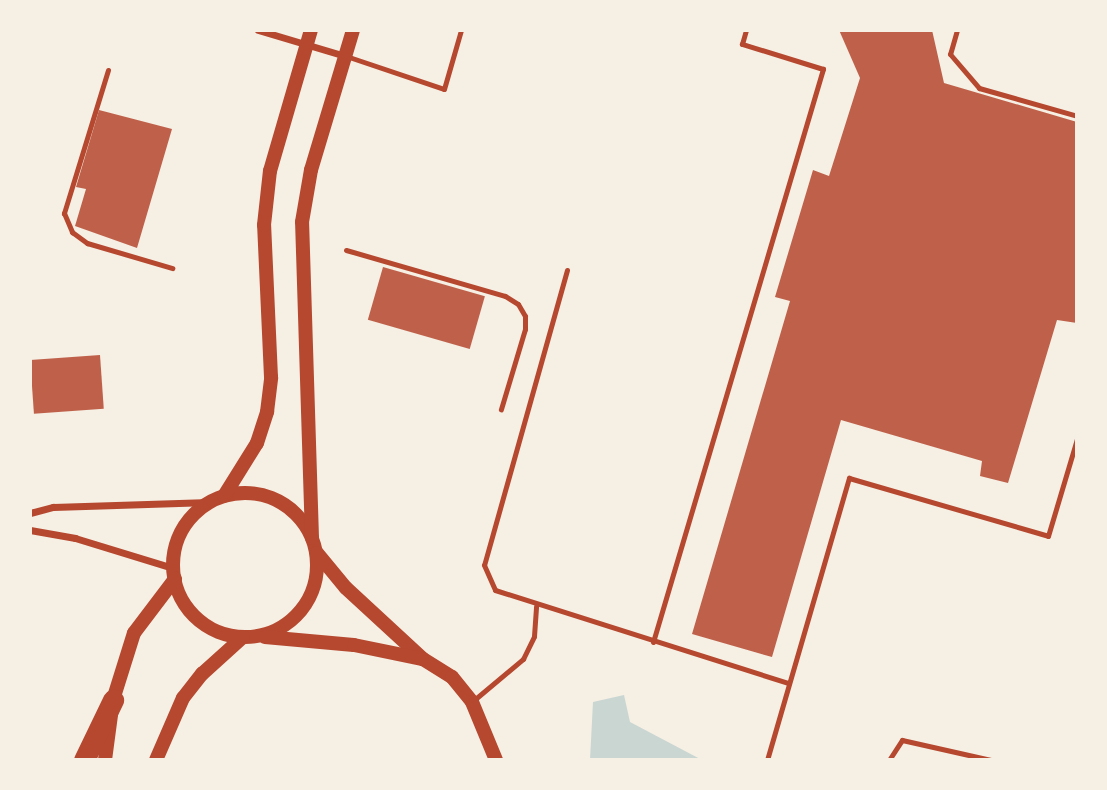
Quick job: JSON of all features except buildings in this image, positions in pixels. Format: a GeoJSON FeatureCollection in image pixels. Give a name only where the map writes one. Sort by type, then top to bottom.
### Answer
{"type":"FeatureCollection","features":[{"type":"Feature","properties":{"kind":"highway"},"geometry":{"type":"LineString","coordinates":[[84,760],[113,700]]}},
{"type":"Feature","properties":{"kind":"main road"},"geometry":{"type":"LineString","coordinates":[[353,30],[311,170],[302,222],[313,538],[317,552],[346,588],[423,659],[452,677],[472,702],[496,760]]}},
{"type":"Feature","properties":{"kind":"main road"},"geometry":{"type":"LineString","coordinates":[[105,760],[113,700],[135,630],[174,573],[187,523],[217,499],[257,443],[267,412],[271,377],[266,212],[270,171],[309,37]]}},
{"type":"Feature","properties":{"kind":"main road"},"geometry":{"type":"LineString","coordinates":[[217,499],[255,493],[283,503],[313,538]]}},
{"type":"Feature","properties":{"kind":"main road"},"geometry":{"type":"LineString","coordinates":[[260,636],[288,623],[309,599],[317,552]]}},
{"type":"Feature","properties":{"kind":"main road"},"geometry":{"type":"LineString","coordinates":[[174,573],[179,594],[198,620],[226,635],[354,645],[423,659]]}},
{"type":"Feature","properties":{"kind":"main road"},"geometry":{"type":"LineString","coordinates":[[156,760],[183,698],[202,674],[243,637]]}},
{"type":"Feature","properties":{"kind":"street"},"geometry":{"type":"LineString","coordinates":[[258,30],[309,37],[346,56]]}},
{"type":"Feature","properties":{"kind":"street"},"geometry":{"type":"LineString","coordinates":[[30,513],[53,508],[217,499]]}},
{"type":"Feature","properties":{"kind":"street"},"geometry":{"type":"LineString","coordinates":[[30,530],[174,573]]}},
{"type":"Feature","properties":{"kind":"lane"},"geometry":{"type":"LineString","coordinates":[[346,56],[444,89],[461,30]]}},
{"type":"Feature","properties":{"kind":"lane"},"geometry":{"type":"LineString","coordinates":[[653,642],[822,69],[742,44],[746,30]]}},
{"type":"Feature","properties":{"kind":"lane"},"geometry":{"type":"LineString","coordinates":[[957,30],[950,54],[979,88],[1077,116]]}},
{"type":"Feature","properties":{"kind":"lane"},"geometry":{"type":"LineString","coordinates":[[108,70],[64,213],[72,232],[87,243],[172,268]]}},
{"type":"Feature","properties":{"kind":"lane"},"geometry":{"type":"LineString","coordinates":[[346,250],[505,296],[518,304],[525,316],[525,329],[501,410]]}},
{"type":"Feature","properties":{"kind":"lane"},"geometry":{"type":"LineString","coordinates":[[568,270],[484,565],[495,590],[536,606],[789,683]]}},
{"type":"Feature","properties":{"kind":"lane"},"geometry":{"type":"LineString","coordinates":[[767,760],[849,478],[1048,536],[1077,439]]}},
{"type":"Feature","properties":{"kind":"lane"},"geometry":{"type":"LineString","coordinates":[[472,702],[523,659],[534,636],[536,606]]}},
{"type":"Feature","properties":{"kind":"lane"},"geometry":{"type":"LineString","coordinates":[[889,760],[902,740],[991,760]]}},
{"type":"Feature","properties":{"kind":"shaded area"},"geometry":{"type":"Polygon","coordinates":[[[624,695],[630,722],[702,760],[590,760],[593,702],[624,695]]]}}]}
